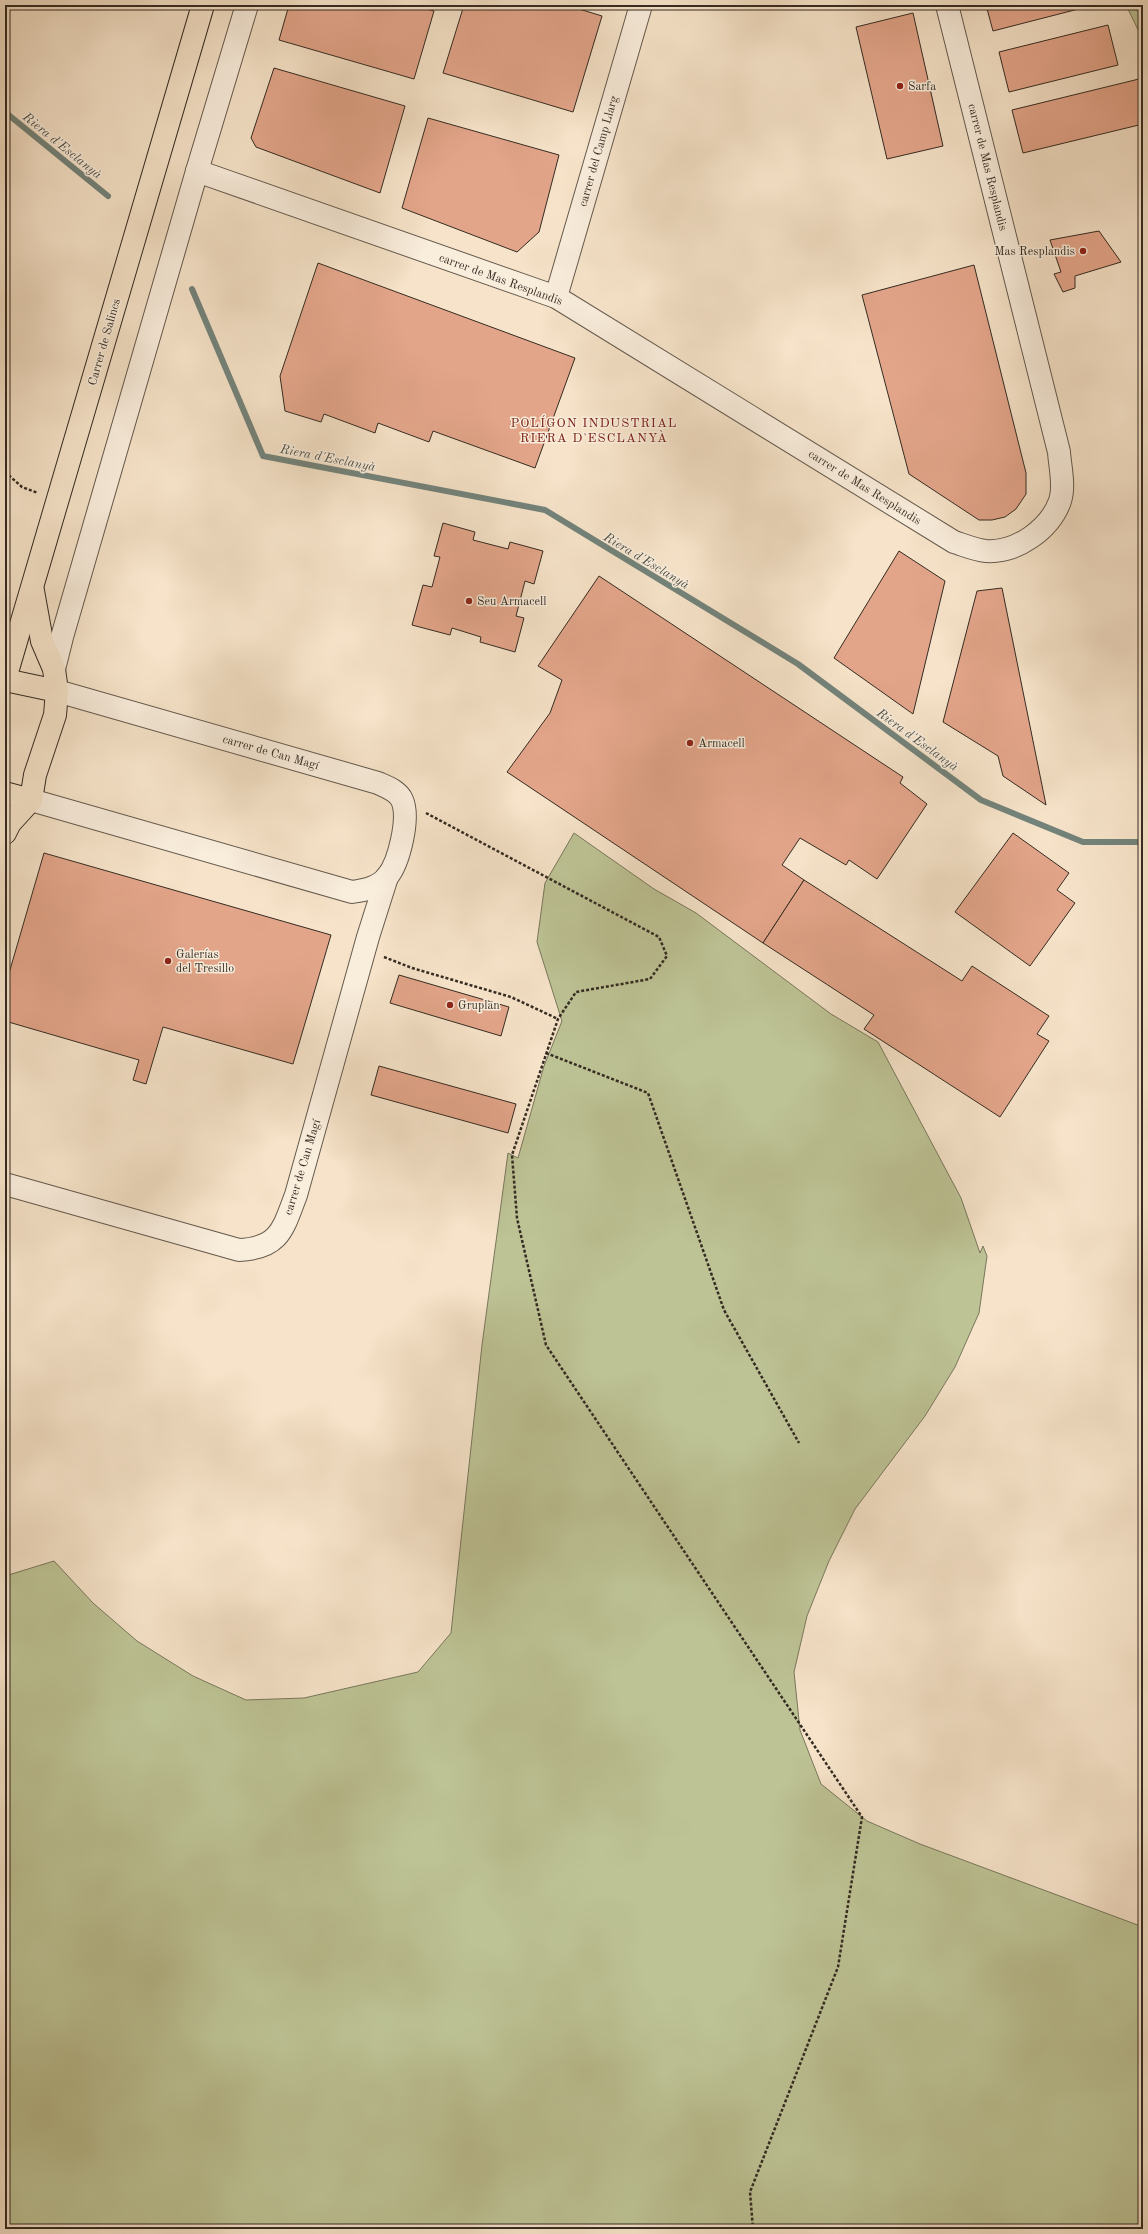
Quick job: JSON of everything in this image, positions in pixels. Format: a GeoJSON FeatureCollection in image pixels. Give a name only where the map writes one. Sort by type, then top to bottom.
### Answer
{"type":"FeatureCollection","features":[{"type":"Feature","properties":{"kind":"main road","name":"Carrer de Salincs"},"geometry":{"type":"LineString","coordinates":[[5,679],[203,5]]}},
{"type":"Feature","properties":{"kind":"main road"},"geometry":{"type":"LineString","coordinates":[[6,834],[10,823],[31,800],[35,775],[55,715],[56,680],[42,641],[32,585]]}},
{"type":"Feature","properties":{"kind":"main road"},"geometry":{"type":"LineString","coordinates":[[5,628],[32,585]]}},
{"type":"Feature","properties":{"kind":"main road"},"geometry":{"type":"LineString","coordinates":[[5,679],[56,680]]}},
{"type":"Feature","properties":{"kind":"main road"},"geometry":{"type":"LineString","coordinates":[[5,793],[31,800]]}},
{"type":"Feature","properties":{"kind":"street"},"geometry":{"type":"LineString","coordinates":[[56,680],[62,637],[197,171],[247,5]]}},
{"type":"Feature","properties":{"kind":"street","name":"carrer del Camp Llarg"},"geometry":{"type":"LineString","coordinates":[[556,297],[641,5]]}},
{"type":"Feature","properties":{"kind":"street","name":"carrer de Mas Resplandis"},"geometry":{"type":"LineString","coordinates":[[197,171],[556,297],[954,542],[987,551],[1003,549],[1023,542],[1038,533],[1051,518],[1060,500],[1062,476],[1059,452],[947,5]]}},
{"type":"Feature","properties":{"kind":"street","name":"carrer de Can Magí"},"geometry":{"type":"LineString","coordinates":[[5,1184],[239,1250],[257,1249],[273,1241],[283,1228],[296,1195],[367,944],[388,877],[397,858],[403,837],[405,820],[402,800],[394,791],[378,783],[56,680]]}},
{"type":"Feature","properties":{"kind":"street","name":"carrer de Can Magí"},"geometry":{"type":"LineString","coordinates":[[31,800],[352,892],[371,889],[388,877]]}},
{"type":"Feature","properties":{"kind":"street","name":"carrer de Can Magí"},"geometry":{"type":"LineString","coordinates":[[343,890],[357,901],[365,912],[367,944]]}},
{"type":"Feature","properties":{"kind":"path"},"geometry":{"type":"LineString","coordinates":[[5,472],[22,488],[58,500]]}},
{"type":"Feature","properties":{"kind":"path"},"geometry":{"type":"LineString","coordinates":[[402,800],[659,937],[667,956],[650,979],[576,992],[558,1020],[512,1154],[517,1218],[546,1345],[862,1817],[838,1967],[750,2192],[753,2229]]}},
{"type":"Feature","properties":{"kind":"path"},"geometry":{"type":"LineString","coordinates":[[367,944],[412,968],[511,997],[558,1020]]}},
{"type":"Feature","properties":{"kind":"path"},"geometry":{"type":"LineString","coordinates":[[546,1053],[648,1093],[724,1310],[799,1443]]}},
{"type":"Feature","properties":{"kind":"green space"},"geometry":{"type":"Polygon","coordinates":[[[1126,5],[1143,5],[1143,40],[1126,5]]]}},
{"type":"Feature","properties":{"kind":"green space"},"geometry":{"type":"Polygon","coordinates":[[[574,833],[654,889],[696,913],[831,1014],[878,1042],[961,1198],[980,1253],[983,1246],[987,1256],[979,1313],[955,1367],[925,1416],[855,1509],[829,1561],[807,1616],[794,1672],[800,1730],[821,1784],[867,1821],[920,1844],[1143,1927],[1143,2229],[5,2229],[5,1576],[54,1561],[93,1603],[137,1641],[193,1676],[246,1700],[304,1698],[418,1672],[451,1633],[482,1345],[508,1153],[518,1158],[544,1066],[562,1021],[537,942],[545,883],[574,833]]]}},
{"type":"Feature","properties":{"kind":"building"},"geometry":{"type":"Polygon","coordinates":[[[289,5],[414,5],[434,11],[414,79],[279,40],[289,5]]]}},
{"type":"Feature","properties":{"kind":"building"},"geometry":{"type":"Polygon","coordinates":[[[464,5],[566,5],[602,16],[573,112],[443,73],[464,5]]]}},
{"type":"Feature","properties":{"kind":"building"},"geometry":{"type":"Polygon","coordinates":[[[986,5],[1094,5],[993,31],[986,5]]]}},
{"type":"Feature","properties":{"kind":"building","name":"Sarfa"},"geometry":{"type":"Polygon","coordinates":[[[913,13],[943,146],[887,159],[856,27],[913,13]]]}},
{"type":"Feature","properties":{"kind":"building"},"geometry":{"type":"Polygon","coordinates":[[[1108,25],[1118,65],[1009,92],[999,52],[1108,25]]]}},
{"type":"Feature","properties":{"kind":"building"},"geometry":{"type":"Polygon","coordinates":[[[274,68],[405,106],[380,193],[256,147],[251,138],[274,68]]]}},
{"type":"Feature","properties":{"kind":"building"},"geometry":{"type":"Polygon","coordinates":[[[1143,78],[1143,124],[1023,153],[1012,110],[1143,78]]]}},
{"type":"Feature","properties":{"kind":"building"},"geometry":{"type":"Polygon","coordinates":[[[428,118],[559,155],[539,232],[517,252],[402,208],[428,118]]]}},
{"type":"Feature","properties":{"kind":"building","name":"Mas Resplandis"},"geometry":{"type":"Polygon","coordinates":[[[1099,231],[1121,262],[1075,276],[1075,288],[1063,292],[1054,274],[1061,272],[1050,240],[1099,231]]]}},
{"type":"Feature","properties":{"kind":"building"},"geometry":{"type":"Polygon","coordinates":[[[318,263],[575,358],[535,468],[433,431],[429,442],[378,423],[375,433],[324,414],[321,422],[285,411],[280,376],[318,263]]]}},
{"type":"Feature","properties":{"kind":"building"},"geometry":{"type":"Polygon","coordinates":[[[974,265],[1026,473],[1026,494],[1016,509],[1005,517],[992,520],[979,520],[909,474],[862,295],[974,265]]]}},
{"type":"Feature","properties":{"kind":"building","name":"Seu Armacell"},"geometry":{"type":"Polygon","coordinates":[[[443,523],[475,532],[473,540],[508,549],[510,542],[543,551],[534,584],[525,581],[516,616],[524,618],[515,652],[480,642],[481,637],[452,628],[450,635],[412,625],[423,585],[432,587],[440,557],[434,556],[443,523]]]}},
{"type":"Feature","properties":{"kind":"building"},"geometry":{"type":"Polygon","coordinates":[[[899,551],[945,581],[913,714],[834,658],[899,551]]]}},
{"type":"Feature","properties":{"kind":"building","name":"Armacell"},"geometry":{"type":"Polygon","coordinates":[[[599,576],[903,777],[900,783],[927,804],[877,879],[849,860],[846,865],[800,838],[782,865],[804,880],[763,943],[507,772],[550,713],[562,680],[538,666],[599,576]]]}},
{"type":"Feature","properties":{"kind":"building"},"geometry":{"type":"Polygon","coordinates":[[[1002,588],[1046,805],[1003,776],[998,756],[943,722],[977,591],[1002,588]]]}},
{"type":"Feature","properties":{"kind":"building"},"geometry":{"type":"Polygon","coordinates":[[[1013,833],[1069,873],[1057,890],[1075,903],[1030,966],[955,912],[1013,833]]]}},
{"type":"Feature","properties":{"kind":"building","name":"Galerías del Tresillo"},"geometry":{"type":"Polygon","coordinates":[[[44,853],[331,935],[293,1064],[163,1027],[146,1084],[133,1080],[139,1060],[5,1021],[5,987],[44,853]]]}},
{"type":"Feature","properties":{"kind":"building"},"geometry":{"type":"Polygon","coordinates":[[[804,880],[962,981],[972,966],[1049,1016],[1037,1034],[1049,1041],[1000,1117],[864,1029],[874,1015],[763,943],[804,880]]]}},
{"type":"Feature","properties":{"kind":"building","name":"Gruplan"},"geometry":{"type":"Polygon","coordinates":[[[399,975],[509,1007],[501,1036],[390,1003],[399,975]]]}},
{"type":"Feature","properties":{"kind":"building"},"geometry":{"type":"Polygon","coordinates":[[[379,1066],[516,1104],[508,1133],[371,1095],[379,1066]]]}},
{"type":"Feature","properties":{"kind":"waterway"},"geometry":{"type":"LineString","coordinates":[[1137,5],[1143,15]]}},
{"type":"Feature","properties":{"kind":"waterway","name":"Riera d'Esclanyà"},"geometry":{"type":"LineString","coordinates":[[5,112],[108,196]]}},
{"type":"Feature","properties":{"kind":"waterway","name":"Riera d'Esclanyà"},"geometry":{"type":"LineString","coordinates":[[192,289],[263,456],[545,510],[798,664],[981,800],[1083,842],[1143,842]]}},
{"type":"Feature","properties":{"kind":"place","name":"Sarfa"},"geometry":{"type":"Point","coordinates":[900,86]}},
{"type":"Feature","properties":{"kind":"place","name":"Mas Resplandis"},"geometry":{"type":"Point","coordinates":[1083,251]}},
{"type":"Feature","properties":{"kind":"place","name":"Seu Armacell"},"geometry":{"type":"Point","coordinates":[469,601]}},
{"type":"Feature","properties":{"kind":"place","name":"Armacell"},"geometry":{"type":"Point","coordinates":[690,743]}},
{"type":"Feature","properties":{"kind":"place","name":"Galerías del Tresillo"},"geometry":{"type":"Point","coordinates":[168,961]}},
{"type":"Feature","properties":{"kind":"place","name":"Gruplan"},"geometry":{"type":"Point","coordinates":[450,1005]}},
{"type":"Feature","properties":{"kind":"district","name":"POLÍGON INDUSTRIAL RIERA D'ESCLANYÀ"},"geometry":{"type":"Point","coordinates":[594,430]}}]}
